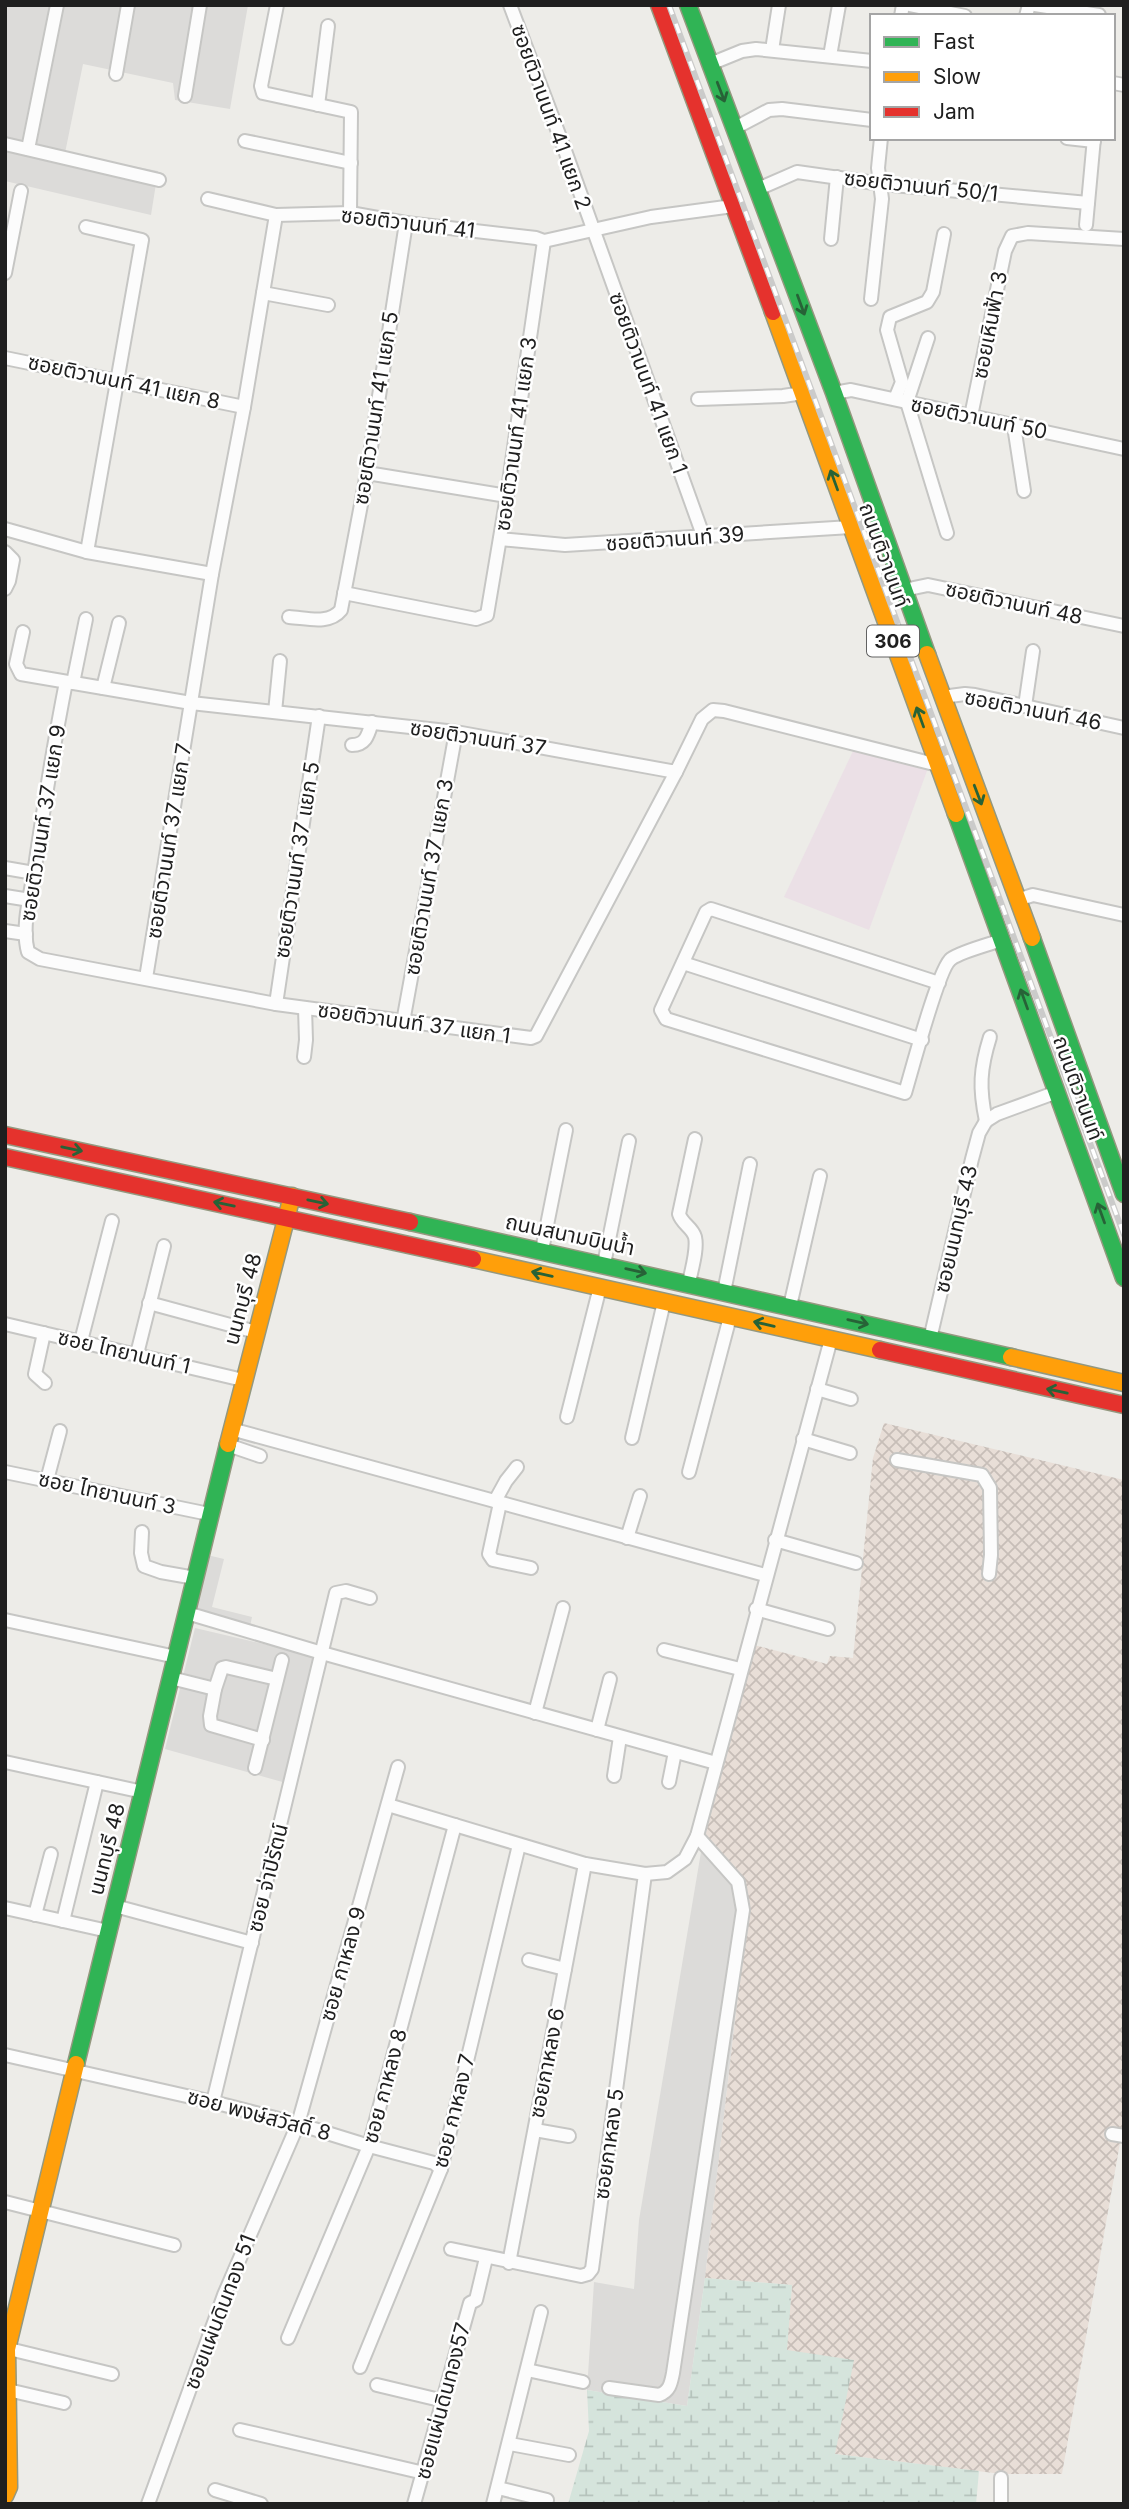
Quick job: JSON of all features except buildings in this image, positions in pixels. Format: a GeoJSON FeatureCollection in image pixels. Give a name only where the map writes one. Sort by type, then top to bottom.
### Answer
{"type":"FeatureCollection","features":[{"type":"Feature","properties":{"kind":"main road","name":"ถนนติวานนท์"},"geometry":{"type":"LineString","coordinates":[[659,5],[939,765],[1124,1278]]}},
{"type":"Feature","properties":{"kind":"main road","name":"ถนนติวานนท์"},"geometry":{"type":"LineString","coordinates":[[688,5],[834,393],[1124,1194]]}},
{"type":"Feature","properties":{"kind":"main road"},"geometry":{"type":"LineString","coordinates":[[929,741],[955,733]]}},
{"type":"Feature","properties":{"kind":"main road","name":"ถนนสนามบินน้ำ"},"geometry":{"type":"LineString","coordinates":[[5,1135],[542,1250],[1124,1383]]}},
{"type":"Feature","properties":{"kind":"main road","name":"ถนนสนามบินน้ำ"},"geometry":{"type":"LineString","coordinates":[[5,1157],[286,1217],[1124,1405]]}},
{"type":"Feature","properties":{"kind":"main road","name":"นนทบุรี 48"},"geometry":{"type":"LineString","coordinates":[[6,2490],[6,2348],[85,2034],[209,1514],[292,1196]]}},
{"type":"Feature","properties":{"kind":"street"},"geometry":{"type":"LineString","coordinates":[[28,149],[57,5]]}},
{"type":"Feature","properties":{"kind":"street"},"geometry":{"type":"LineString","coordinates":[[116,74],[128,5]]}},
{"type":"Feature","properties":{"kind":"street"},"geometry":{"type":"LineString","coordinates":[[185,96],[200,5]]}},
{"type":"Feature","properties":{"kind":"street"},"geometry":{"type":"LineString","coordinates":[[277,5],[261,86],[263,93],[351,112],[350,213]]}},
{"type":"Feature","properties":{"kind":"street","name":"ซอยติวานนท์ 41 แยก 2"},"geometry":{"type":"LineString","coordinates":[[510,5],[564,145],[592,229]]}},
{"type":"Feature","properties":{"kind":"street"},"geometry":{"type":"LineString","coordinates":[[772,50],[779,5]]}},
{"type":"Feature","properties":{"kind":"street"},"geometry":{"type":"LineString","coordinates":[[830,56],[839,5]]}},
{"type":"Feature","properties":{"kind":"street"},"geometry":{"type":"LineString","coordinates":[[910,5],[955,14]]}},
{"type":"Feature","properties":{"kind":"street"},"geometry":{"type":"LineString","coordinates":[[1035,5],[1093,14]]}},
{"type":"Feature","properties":{"kind":"street"},"geometry":{"type":"LineString","coordinates":[[318,105],[328,26]]}},
{"type":"Feature","properties":{"kind":"street"},"geometry":{"type":"LineString","coordinates":[[710,64],[742,51],[772,50],[870,61]]}},
{"type":"Feature","properties":{"kind":"street"},"geometry":{"type":"LineString","coordinates":[[735,128],[769,110],[782,108],[870,120]]}},
{"type":"Feature","properties":{"kind":"street"},"geometry":{"type":"LineString","coordinates":[[871,299],[880,232],[881,184],[878,168],[881,140]]}},
{"type":"Feature","properties":{"kind":"street"},"geometry":{"type":"LineString","coordinates":[[1086,225],[1094,140]]}},
{"type":"Feature","properties":{"kind":"street"},"geometry":{"type":"LineString","coordinates":[[245,141],[351,163]]}},
{"type":"Feature","properties":{"kind":"street"},"geometry":{"type":"LineString","coordinates":[[5,145],[159,180]]}},
{"type":"Feature","properties":{"kind":"street","name":"ซอยติวานนท์ 50/1"},"geometry":{"type":"LineString","coordinates":[[758,189],[797,172],[881,184],[1088,203]]}},
{"type":"Feature","properties":{"kind":"street"},"geometry":{"type":"LineString","coordinates":[[831,239],[837,177]]}},
{"type":"Feature","properties":{"kind":"street"},"geometry":{"type":"LineString","coordinates":[[5,273],[21,191]]}},
{"type":"Feature","properties":{"kind":"street","name":"ซอยติวานนท์ 41"},"geometry":{"type":"LineString","coordinates":[[208,199],[276,215],[350,213],[406,223],[536,237],[544,241],[651,217],[733,206]]}},
{"type":"Feature","properties":{"kind":"street"},"geometry":{"type":"LineString","coordinates":[[5,529],[87,552],[212,574],[276,215]]}},
{"type":"Feature","properties":{"kind":"street","name":"ซอยติวานนท์ 41 แยก 5"},"geometry":{"type":"LineString","coordinates":[[344,593],[367,473],[406,223]]}},
{"type":"Feature","properties":{"kind":"street"},"geometry":{"type":"LineString","coordinates":[[86,227],[142,240],[87,552]]}},
{"type":"Feature","properties":{"kind":"street","name":"ซอยติวานนท์ 41 แยก 1"},"geometry":{"type":"LineString","coordinates":[[592,229],[704,538]]}},
{"type":"Feature","properties":{"kind":"street","name":"ซอยเหินฟ้า 3"},"geometry":{"type":"LineString","coordinates":[[971,416],[1005,251],[1013,236],[1028,233],[1124,239]]}},
{"type":"Feature","properties":{"kind":"street"},"geometry":{"type":"LineString","coordinates":[[944,234],[933,292],[927,302],[890,317],[887,330],[902,382],[901,401],[947,533]]}},
{"type":"Feature","properties":{"kind":"street","name":"ซอยติวานนท์ 41 แยก 3"},"geometry":{"type":"LineString","coordinates":[[344,593],[476,619],[486,615],[507,496],[544,241]]}},
{"type":"Feature","properties":{"kind":"street"},"geometry":{"type":"LineString","coordinates":[[263,293],[328,305]]}},
{"type":"Feature","properties":{"kind":"street"},"geometry":{"type":"LineString","coordinates":[[901,401],[928,338]]}},
{"type":"Feature","properties":{"kind":"street","name":"ซอยติวานนท์ 41 แยก 8"},"geometry":{"type":"LineString","coordinates":[[5,358],[243,407]]}},
{"type":"Feature","properties":{"kind":"street","name":"ซอยติวานนท์ 50"},"geometry":{"type":"LineString","coordinates":[[834,393],[851,390],[1124,449]]}},
{"type":"Feature","properties":{"kind":"street"},"geometry":{"type":"LineString","coordinates":[[698,399],[803,393]]}},
{"type":"Feature","properties":{"kind":"street"},"geometry":{"type":"LineString","coordinates":[[1014,425],[1024,491]]}},
{"type":"Feature","properties":{"kind":"street"},"geometry":{"type":"LineString","coordinates":[[367,473],[507,496]]}},
{"type":"Feature","properties":{"kind":"street","name":"ซอยติวานนท์ 39"},"geometry":{"type":"LineString","coordinates":[[500,540],[565,545],[851,527]]}},
{"type":"Feature","properties":{"kind":"street"},"geometry":{"type":"LineString","coordinates":[[5,552],[13,560],[5,590]]}},
{"type":"Feature","properties":{"kind":"street","name":"ซอยติวานนท์ 37 แยก 7"},"geometry":{"type":"LineString","coordinates":[[146,978],[212,574]]}},
{"type":"Feature","properties":{"kind":"street","name":"ซอยติวานนท์ 48"},"geometry":{"type":"LineString","coordinates":[[904,590],[928,585],[1124,626]]}},
{"type":"Feature","properties":{"kind":"street"},"geometry":{"type":"LineString","coordinates":[[289,617],[324,620],[335,617],[341,610],[344,593]]}},
{"type":"Feature","properties":{"kind":"street","name":"ซอยติวานนท์ 37 แยก 9"},"geometry":{"type":"LineString","coordinates":[[40,959],[28,952],[26,934],[30,900],[52,755],[86,619]]}},
{"type":"Feature","properties":{"kind":"street"},"geometry":{"type":"LineString","coordinates":[[103,688],[119,623]]}},
{"type":"Feature","properties":{"kind":"street","name":"ซอยติวานนท์ 37"},"geometry":{"type":"LineString","coordinates":[[23,632],[16,664],[21,674],[191,703],[456,732],[676,772]]}},
{"type":"Feature","properties":{"kind":"street"},"geometry":{"type":"LineString","coordinates":[[1025,706],[1033,651]]}},
{"type":"Feature","properties":{"kind":"street"},"geometry":{"type":"LineString","coordinates":[[275,712],[280,661]]}},
{"type":"Feature","properties":{"kind":"street","name":"ซอยติวานนท์ 46"},"geometry":{"type":"LineString","coordinates":[[943,697],[965,694],[1124,728]]}},
{"type":"Feature","properties":{"kind":"street"},"geometry":{"type":"LineString","coordinates":[[676,772],[702,719],[713,710],[939,765]]}},
{"type":"Feature","properties":{"kind":"street","name":"ซอยติวานนท์ 37 แยก 5"},"geometry":{"type":"LineString","coordinates":[[276,1004],[319,716]]}},
{"type":"Feature","properties":{"kind":"street"},"geometry":{"type":"LineString","coordinates":[[352,745],[364,742],[372,722]]}},
{"type":"Feature","properties":{"kind":"street","name":"ซอยติวานนท์ 37 แยก 3"},"geometry":{"type":"LineString","coordinates":[[403,1022],[456,732]]}},
{"type":"Feature","properties":{"kind":"street","name":"ซอยติวานนท์ 37 แยก 1"},"geometry":{"type":"LineString","coordinates":[[40,959],[276,1004],[531,1038],[536,1036],[676,772]]}},
{"type":"Feature","properties":{"kind":"street"},"geometry":{"type":"LineString","coordinates":[[5,868],[34,873]]}},
{"type":"Feature","properties":{"kind":"street"},"geometry":{"type":"LineString","coordinates":[[1017,900],[1033,895],[1124,915]]}},
{"type":"Feature","properties":{"kind":"street"},"geometry":{"type":"LineString","coordinates":[[5,896],[30,900]]}},
{"type":"Feature","properties":{"kind":"street"},"geometry":{"type":"LineString","coordinates":[[939,983],[711,909],[706,912],[661,1010],[666,1019],[905,1093],[922,1040],[939,983],[943,969],[950,959],[1002,940]]}},
{"type":"Feature","properties":{"kind":"street"},"geometry":{"type":"LineString","coordinates":[[5,931],[26,934]]}},
{"type":"Feature","properties":{"kind":"street"},"geometry":{"type":"LineString","coordinates":[[683,963],[922,1040]]}},
{"type":"Feature","properties":{"kind":"street"},"geometry":{"type":"LineString","coordinates":[[304,1057],[305,1008]]}},
{"type":"Feature","properties":{"kind":"street"},"geometry":{"type":"LineString","coordinates":[[990,1037],[981,1064],[982,1101],[986,1121],[997,1114],[1057,1092]]}},
{"type":"Feature","properties":{"kind":"street","name":"ซอยนนทบุรี 43"},"geometry":{"type":"LineString","coordinates":[[930,1339],[972,1159],[979,1133],[986,1121]]}},
{"type":"Feature","properties":{"kind":"street"},"geometry":{"type":"LineString","coordinates":[[542,1250],[566,1130]]}},
{"type":"Feature","properties":{"kind":"street"},"geometry":{"type":"LineString","coordinates":[[689,1283],[696,1240],[682,1223],[679,1214],[695,1139]]}},
{"type":"Feature","properties":{"kind":"street"},"geometry":{"type":"LineString","coordinates":[[604,1264],[629,1141]]}},
{"type":"Feature","properties":{"kind":"street"},"geometry":{"type":"LineString","coordinates":[[724,1292],[750,1164]]}},
{"type":"Feature","properties":{"kind":"street"},"geometry":{"type":"LineString","coordinates":[[790,1306],[820,1176]]}},
{"type":"Feature","properties":{"kind":"street"},"geometry":{"type":"LineString","coordinates":[[81,1341],[112,1221]]}},
{"type":"Feature","properties":{"kind":"street"},"geometry":{"type":"LineString","coordinates":[[137,1354],[164,1246]]}},
{"type":"Feature","properties":{"kind":"street"},"geometry":{"type":"LineString","coordinates":[[567,1417],[600,1287]]}},
{"type":"Feature","properties":{"kind":"street"},"geometry":{"type":"LineString","coordinates":[[632,1438],[664,1302]]}},
{"type":"Feature","properties":{"kind":"street"},"geometry":{"type":"LineString","coordinates":[[149,1303],[256,1332]]}},
{"type":"Feature","properties":{"kind":"street"},"geometry":{"type":"LineString","coordinates":[[689,1472],[730,1317]]}},
{"type":"Feature","properties":{"kind":"street","name":"ซอย ไทยานนท์ 1"},"geometry":{"type":"LineString","coordinates":[[5,1324],[243,1380]]}},
{"type":"Feature","properties":{"kind":"street"},"geometry":{"type":"LineString","coordinates":[[44,1333],[35,1374],[45,1383]]}},
{"type":"Feature","properties":{"kind":"street"},"geometry":{"type":"LineString","coordinates":[[388,1805],[586,1864],[645,1874],[667,1872],[685,1859],[696,1836],[831,1339]]}},
{"type":"Feature","properties":{"kind":"street"},"geometry":{"type":"LineString","coordinates":[[817,1390],[851,1399]]}},
{"type":"Feature","properties":{"kind":"street"},"geometry":{"type":"LineString","coordinates":[[47,1480],[60,1431]]}},
{"type":"Feature","properties":{"kind":"street"},"geometry":{"type":"LineString","coordinates":[[230,1437],[260,1456]]}},
{"type":"Feature","properties":{"kind":"street"},"geometry":{"type":"LineString","coordinates":[[230,1437],[497,1502],[765,1576]]}},
{"type":"Feature","properties":{"kind":"street"},"geometry":{"type":"LineString","coordinates":[[803,1439],[850,1453]]}},
{"type":"Feature","properties":{"kind":"street"},"geometry":{"type":"LineString","coordinates":[[897,1460],[982,1475],[987,1480],[990,1488],[989,1574]]}},
{"type":"Feature","properties":{"kind":"street"},"geometry":{"type":"LineString","coordinates":[[517,1467],[506,1481],[497,1502],[489,1554],[493,1560],[531,1568]]}},
{"type":"Feature","properties":{"kind":"street","name":"ซอย ไทยานนท์ 3"},"geometry":{"type":"LineString","coordinates":[[5,1472],[209,1514]]}},
{"type":"Feature","properties":{"kind":"street"},"geometry":{"type":"LineString","coordinates":[[627,1538],[640,1496]]}},
{"type":"Feature","properties":{"kind":"street"},"geometry":{"type":"LineString","coordinates":[[142,1532],[141,1553],[144,1566],[195,1578]]}},
{"type":"Feature","properties":{"kind":"street"},"geometry":{"type":"LineString","coordinates":[[775,1540],[856,1563]]}},
{"type":"Feature","properties":{"kind":"street","name":"ซอย จ่าปิรัตน์"},"geometry":{"type":"LineString","coordinates":[[213,2102],[336,1593],[346,1591],[370,1598]]}},
{"type":"Feature","properties":{"kind":"street"},"geometry":{"type":"LineString","coordinates":[[534,1713],[563,1608]]}},
{"type":"Feature","properties":{"kind":"street"},"geometry":{"type":"LineString","coordinates":[[756,1609],[828,1629]]}},
{"type":"Feature","properties":{"kind":"street"},"geometry":{"type":"LineString","coordinates":[[187,1613],[716,1763]]}},
{"type":"Feature","properties":{"kind":"street"},"geometry":{"type":"LineString","coordinates":[[5,1621],[176,1657]]}},
{"type":"Feature","properties":{"kind":"street"},"geometry":{"type":"LineString","coordinates":[[664,1650],[740,1669]]}},
{"type":"Feature","properties":{"kind":"street"},"geometry":{"type":"LineString","coordinates":[[255,1768],[282,1660]]}},
{"type":"Feature","properties":{"kind":"street"},"geometry":{"type":"LineString","coordinates":[[262,1740],[211,1725],[215,1689],[222,1668],[277,1679]]}},
{"type":"Feature","properties":{"kind":"street"},"geometry":{"type":"LineString","coordinates":[[171,1678],[215,1689]]}},
{"type":"Feature","properties":{"kind":"street"},"geometry":{"type":"LineString","coordinates":[[597,1730],[610,1679]]}},
{"type":"Feature","properties":{"kind":"street"},"geometry":{"type":"LineString","coordinates":[[614,1776],[620,1737]]}},
{"type":"Feature","properties":{"kind":"street"},"geometry":{"type":"LineString","coordinates":[[669,1782],[675,1752]]}},
{"type":"Feature","properties":{"kind":"street"},"geometry":{"type":"LineString","coordinates":[[5,1762],[143,1792]]}},
{"type":"Feature","properties":{"kind":"street","name":"ซอย กาหลง 9"},"geometry":{"type":"LineString","coordinates":[[298,2124],[398,1767]]}},
{"type":"Feature","properties":{"kind":"street"},"geometry":{"type":"LineString","coordinates":[[63,1921],[97,1782]]}},
{"type":"Feature","properties":{"kind":"street","name":"ซอย กาหลง 8"},"geometry":{"type":"LineString","coordinates":[[288,2339],[369,2146],[455,1825]]}},
{"type":"Feature","properties":{"kind":"street"},"geometry":{"type":"LineString","coordinates":[[609,2388],[660,2395],[666,2393],[669,2388],[673,2373],[743,1910],[738,1882],[696,1836]]}},
{"type":"Feature","properties":{"kind":"street","name":"ซอย กาหลง 7"},"geometry":{"type":"LineString","coordinates":[[360,2367],[441,2169],[519,1846]]}},
{"type":"Feature","properties":{"kind":"street"},"geometry":{"type":"LineString","coordinates":[[35,1915],[51,1854]]}},
{"type":"Feature","properties":{"kind":"street","name":"ซอยกาหลง 6"},"geometry":{"type":"LineString","coordinates":[[509,2263],[586,1864]]}},
{"type":"Feature","properties":{"kind":"street","name":"ซอยกาหลง 5"},"geometry":{"type":"LineString","coordinates":[[451,2249],[581,2276],[592,2269],[645,1874]]}},
{"type":"Feature","properties":{"kind":"street"},"geometry":{"type":"LineString","coordinates":[[114,1906],[251,1943]]}},
{"type":"Feature","properties":{"kind":"street"},"geometry":{"type":"LineString","coordinates":[[5,1908],[108,1931]]}},
{"type":"Feature","properties":{"kind":"street"},"geometry":{"type":"LineString","coordinates":[[529,1960],[565,1969]]}},
{"type":"Feature","properties":{"kind":"street","name":"ซอย พงษ์สวัสดิ์ 8"},"geometry":{"type":"LineString","coordinates":[[5,2055],[298,2124],[434,2163],[441,2169]]}},
{"type":"Feature","properties":{"kind":"street","name":"ซอยแผ่นดินทอง 51"},"geometry":{"type":"LineString","coordinates":[[148,2504],[224,2295],[298,2124]]}},
{"type":"Feature","properties":{"kind":"street"},"geometry":{"type":"LineString","coordinates":[[534,2130],[569,2136]]}},
{"type":"Feature","properties":{"kind":"street"},"geometry":{"type":"LineString","coordinates":[[5,2202],[174,2245]]}},
{"type":"Feature","properties":{"kind":"street","name":"ซอยแผ่นดินทอง57"},"geometry":{"type":"LineString","coordinates":[[414,2504],[470,2303],[475,2300],[486,2258]]}},
{"type":"Feature","properties":{"kind":"street"},"geometry":{"type":"LineString","coordinates":[[494,2504],[541,2312]]}},
{"type":"Feature","properties":{"kind":"street"},"geometry":{"type":"LineString","coordinates":[[6,2348],[112,2374]]}},
{"type":"Feature","properties":{"kind":"street"},"geometry":{"type":"LineString","coordinates":[[527,2370],[583,2382]]}},
{"type":"Feature","properties":{"kind":"street"},"geometry":{"type":"LineString","coordinates":[[377,2385],[444,2401]]}},
{"type":"Feature","properties":{"kind":"street"},"geometry":{"type":"LineString","coordinates":[[8,2390],[64,2403]]}},
{"type":"Feature","properties":{"kind":"street"},"geometry":{"type":"LineString","coordinates":[[240,2430],[424,2473]]}},
{"type":"Feature","properties":{"kind":"street"},"geometry":{"type":"LineString","coordinates":[[510,2444],[569,2455]]}},
{"type":"Feature","properties":{"kind":"street"},"geometry":{"type":"LineString","coordinates":[[1001,2478],[1001,2504]]}},
{"type":"Feature","properties":{"kind":"street"},"geometry":{"type":"LineString","coordinates":[[498,2488],[547,2500]]}},
{"type":"Feature","properties":{"kind":"street"},"geometry":{"type":"LineString","coordinates":[[215,2490],[261,2504]]}},
{"type":"Feature","properties":{"kind":"shaded area"},"geometry":{"type":"Polygon","coordinates":[[[5,5],[248,5],[230,109],[175,100],[173,83],[83,64],[65,153],[158,171],[151,215],[5,181],[5,5]]]}},
{"type":"Feature","properties":{"kind":"shaded area"},"geometry":{"type":"Polygon","coordinates":[[[854,749],[928,768],[869,930],[784,897],[854,749]]]}},
{"type":"Feature","properties":{"kind":"shaded area"},"geometry":{"type":"Polygon","coordinates":[[[884,1423],[1124,1480],[1124,2120],[1062,2474],[1002,2474],[835,2454],[786,2351],[792,2285],[705,2278],[749,1901],[701,1852],[754,1645],[827,1664],[830,1656],[853,1658],[873,1458],[884,1423]]]}},
{"type":"Feature","properties":{"kind":"shaded area"},"geometry":{"type":"Polygon","coordinates":[[[203,1554],[224,1559],[212,1607],[252,1617],[249,1631],[187,1614],[203,1554]]]}},
{"type":"Feature","properties":{"kind":"shaded area"},"geometry":{"type":"Polygon","coordinates":[[[195,1628],[315,1656],[286,1783],[165,1749],[195,1628]]]}},
{"type":"Feature","properties":{"kind":"shaded area"},"geometry":{"type":"Polygon","coordinates":[[[701,1852],[749,1901],[705,2278],[687,2406],[587,2390],[594,2282],[634,2289],[639,2220],[701,1852]]]}},
{"type":"Feature","properties":{"kind":"green space"},"geometry":{"type":"Polygon","coordinates":[[[705,2278],[792,2285],[787,2350],[854,2360],[835,2454],[979,2471],[976,2504],[568,2504],[589,2431],[587,2390],[687,2406],[705,2278]]]}},
{"type":"Feature","properties":{"kind":"railway"},"geometry":{"type":"LineString","coordinates":[[669,5],[1124,1235]]}},
{"type":"Feature","properties":{"kind":"traffic: fast"},"geometry":{"type":"LineString","coordinates":[[688,5],[834,393],[927,654]]}},
{"type":"Feature","properties":{"kind":"traffic: fast"},"geometry":{"type":"LineString","coordinates":[[956,814],[1124,1278]]}},
{"type":"Feature","properties":{"kind":"traffic: fast"},"geometry":{"type":"LineString","coordinates":[[1032,938],[1124,1194]]}},
{"type":"Feature","properties":{"kind":"traffic: fast"},"geometry":{"type":"LineString","coordinates":[[410,1222],[1011,1357]]}},
{"type":"Feature","properties":{"kind":"traffic: fast"},"geometry":{"type":"LineString","coordinates":[[76,2064],[228,1444]]}},
{"type":"Feature","properties":{"kind":"traffic: slow"},"geometry":{"type":"LineString","coordinates":[[773,312],[956,814]]}},
{"type":"Feature","properties":{"kind":"traffic: slow"},"geometry":{"type":"LineString","coordinates":[[927,654],[1032,938]]}},
{"type":"Feature","properties":{"kind":"traffic: slow"},"geometry":{"type":"LineString","coordinates":[[228,1444],[292,1196]]}},
{"type":"Feature","properties":{"kind":"traffic: slow"},"geometry":{"type":"LineString","coordinates":[[473,1259],[880,1350]]}},
{"type":"Feature","properties":{"kind":"traffic: slow"},"geometry":{"type":"LineString","coordinates":[[1011,1357],[1124,1383]]}},
{"type":"Feature","properties":{"kind":"traffic: slow"},"geometry":{"type":"LineString","coordinates":[[5,2496],[9,2487],[7,2349],[76,2064]]}},
{"type":"Feature","properties":{"kind":"traffic: jam"},"geometry":{"type":"LineString","coordinates":[[659,5],[773,312]]}},
{"type":"Feature","properties":{"kind":"traffic: jam"},"geometry":{"type":"LineString","coordinates":[[5,1135],[410,1222]]}},
{"type":"Feature","properties":{"kind":"traffic: jam"},"geometry":{"type":"LineString","coordinates":[[5,1157],[473,1259]]}},
{"type":"Feature","properties":{"kind":"traffic: jam"},"geometry":{"type":"LineString","coordinates":[[880,1350],[1124,1405]]}}]}
